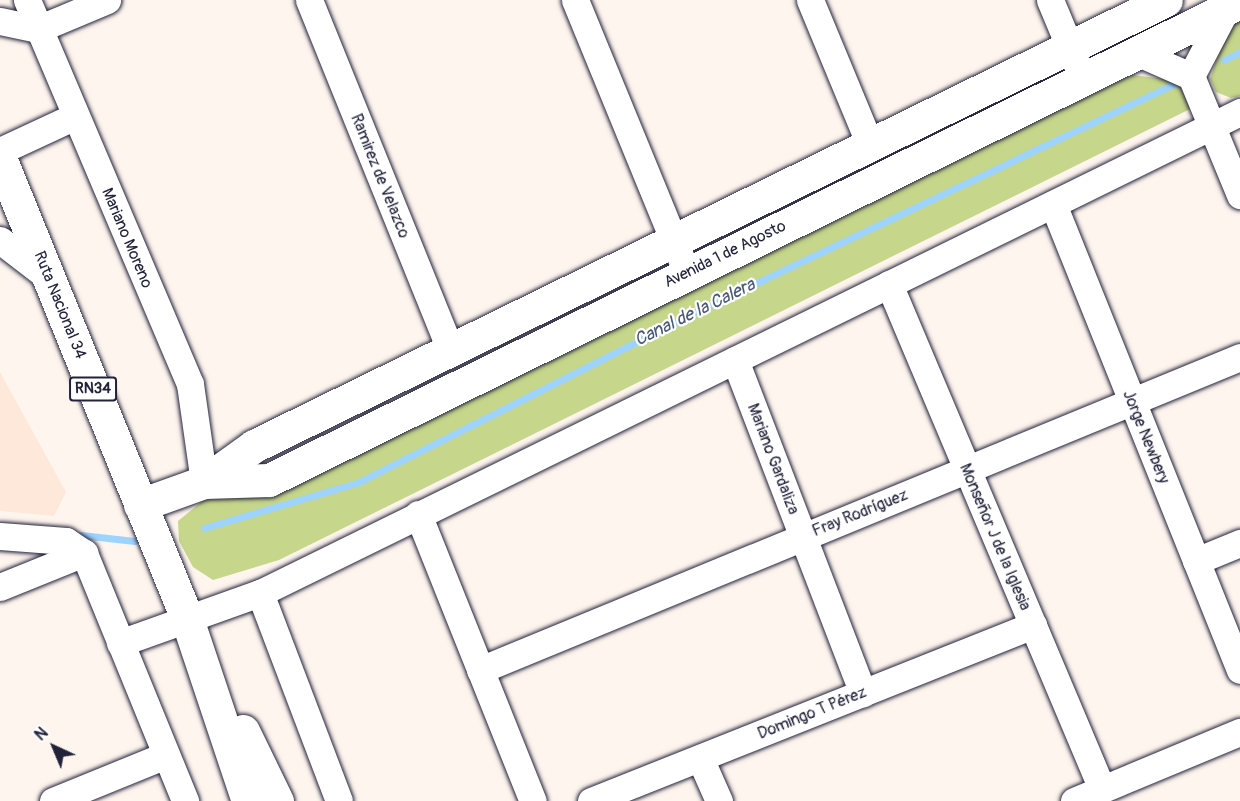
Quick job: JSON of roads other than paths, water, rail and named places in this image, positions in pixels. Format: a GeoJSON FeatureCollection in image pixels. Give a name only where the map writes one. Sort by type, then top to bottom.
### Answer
{"type":"FeatureCollection","features":[{"type":"Feature","properties":{"kind":"main road","name":"Avenida 1 de Agosto"},"geometry":{"type":"LineString","coordinates":[[141,505],[204,482],[254,446],[1166,0]]}},
{"type":"Feature","properties":{"kind":"main road","name":"Avenida 1 de Agosto"},"geometry":{"type":"LineString","coordinates":[[204,482],[269,480],[1082,77],[1233,5]]}},
{"type":"Feature","properties":{"kind":"main road","name":"Ruta Nacional 34"},"geometry":{"type":"LineString","coordinates":[[0,158],[188,619],[277,801]]}},
{"type":"Feature","properties":{"kind":"main road","name":"Ruta Nacional 34"},"geometry":{"type":"LineString","coordinates":[[188,619],[249,801]]}},
{"type":"Feature","properties":{"kind":"street","name":"Mariano Moreno"},"geometry":{"type":"LineString","coordinates":[[27,0],[190,384],[204,482]]}},
{"type":"Feature","properties":{"kind":"street"},"geometry":{"type":"LineString","coordinates":[[0,21],[38,29],[107,0]]}},
{"type":"Feature","properties":{"kind":"street","name":"Ramirez de Velazco"},"geometry":{"type":"LineString","coordinates":[[309,0],[451,351]]}},
{"type":"Feature","properties":{"kind":"street"},"geometry":{"type":"LineString","coordinates":[[574,0],[687,273]]}},
{"type":"Feature","properties":{"kind":"street"},"geometry":{"type":"LineString","coordinates":[[810,0],[870,145]]}},
{"type":"Feature","properties":{"kind":"street"},"geometry":{"type":"LineString","coordinates":[[1050,0],[1082,77]]}},
{"type":"Feature","properties":{"kind":"street"},"geometry":{"type":"LineString","coordinates":[[1191,75],[1233,5]]}},
{"type":"Feature","properties":{"kind":"street"},"geometry":{"type":"LineString","coordinates":[[1136,51],[1191,75],[1240,195]]}},
{"type":"Feature","properties":{"kind":"street"},"geometry":{"type":"LineString","coordinates":[[120,643],[260,593],[1240,112]]}},
{"type":"Feature","properties":{"kind":"street"},"geometry":{"type":"LineString","coordinates":[[0,151],[75,116]]}},
{"type":"Feature","properties":{"kind":"street","name":"Jorge Newbery"},"geometry":{"type":"LineString","coordinates":[[1053,204],[1240,670]]}},
{"type":"Feature","properties":{"kind":"street"},"geometry":{"type":"LineString","coordinates":[[0,240],[48,277]]}},
{"type":"Feature","properties":{"kind":"street","name":"Monseñor J de la Iglesia"},"geometry":{"type":"LineString","coordinates":[[889,284],[1102,789]]}},
{"type":"Feature","properties":{"kind":"street","name":"Fray Rodríguez"},"geometry":{"type":"LineString","coordinates":[[480,670],[1240,357]]}},
{"type":"Feature","properties":{"kind":"street","name":"Mariano Gardaliza"},"geometry":{"type":"LineString","coordinates":[[735,360],[863,693]]}},
{"type":"Feature","properties":{"kind":"street"},"geometry":{"type":"LineString","coordinates":[[418,514],[533,801]]}},
{"type":"Feature","properties":{"kind":"street"},"geometry":{"type":"LineString","coordinates":[[0,536],[66,541],[84,553],[185,801]]}},
{"type":"Feature","properties":{"kind":"street"},"geometry":{"type":"LineString","coordinates":[[1196,561],[1240,543]]}},
{"type":"Feature","properties":{"kind":"street"},"geometry":{"type":"LineString","coordinates":[[0,587],[84,553]]}},
{"type":"Feature","properties":{"kind":"street"},"geometry":{"type":"LineString","coordinates":[[260,593],[339,801]]}},
{"type":"Feature","properties":{"kind":"street","name":"Domingo T Pérez"},"geometry":{"type":"LineString","coordinates":[[591,801],[1033,625]]}},
{"type":"Feature","properties":{"kind":"street"},"geometry":{"type":"LineString","coordinates":[[1074,801],[1240,732]]}},
{"type":"Feature","properties":{"kind":"street"},"geometry":{"type":"LineString","coordinates":[[53,801],[166,755]]}},
{"type":"Feature","properties":{"kind":"street"},"geometry":{"type":"LineString","coordinates":[[700,758],[719,801]]}},
{"type":"Feature","properties":{"kind":"waterway","name":"Canal de la Calera"},"geometry":{"type":"LineString","coordinates":[[1224,60],[1240,52]]}},
{"type":"Feature","properties":{"kind":"waterway","name":"Canal de la Calera"},"geometry":{"type":"LineString","coordinates":[[204,528],[359,482],[683,318],[1180,81]]}},
{"type":"Feature","properties":{"kind":"waterway","name":"Canal de la Calera"},"geometry":{"type":"LineString","coordinates":[[81,535],[135,541]]}}]}
